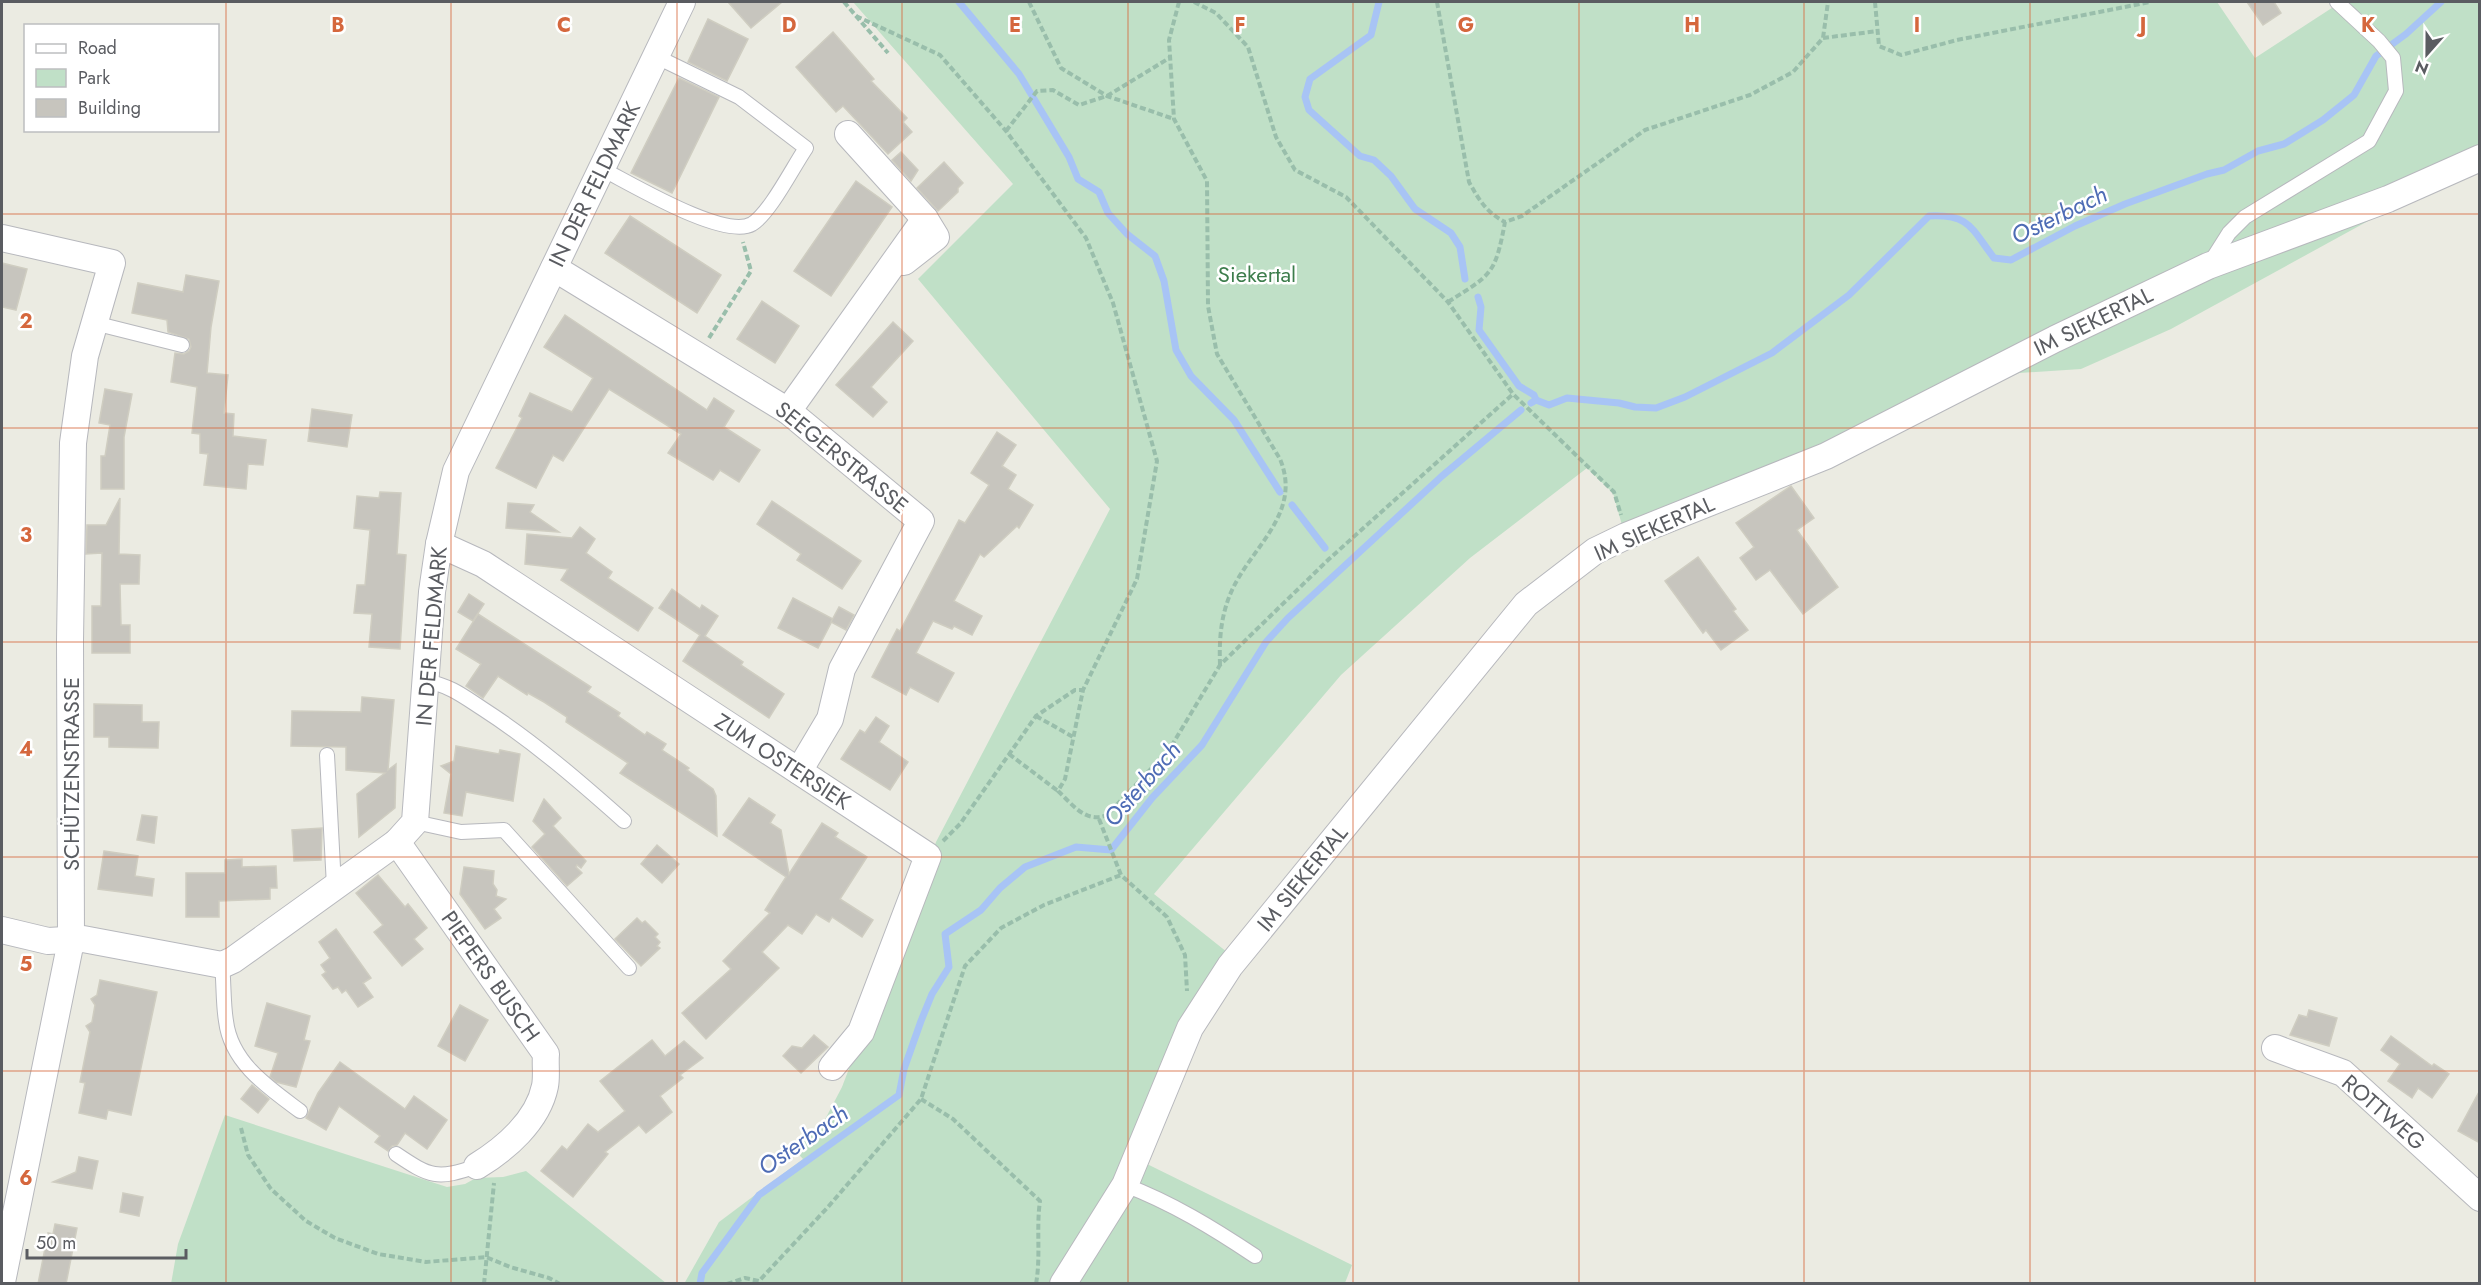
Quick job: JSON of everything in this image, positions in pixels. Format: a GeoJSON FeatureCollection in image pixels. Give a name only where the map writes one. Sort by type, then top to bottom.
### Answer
{"type":"FeatureCollection","features":[{"type":"Feature","properties":{"kind":"street","name":"IN DER FELDMARK"},"geometry":{"type":"LineString","coordinates":[[415,822],[432,592],[438,544],[456,471],[682,2]]}},
{"type":"Feature","properties":{"kind":"street"},"geometry":{"type":"LineString","coordinates":[[788,411],[925,219],[848,134]]}},
{"type":"Feature","properties":{"kind":"street","name":"IM SIEKERTAL"},"geometry":{"type":"LineString","coordinates":[[1063,1284],[1125,1185],[1190,1028],[1230,966],[1526,604],[1595,551],[1626,536],[1826,456],[2055,339],[2208,266],[2388,199],[2480,158]]}},
{"type":"Feature","properties":{"kind":"street","name":"SCHÜTZENSTRASSE"},"geometry":{"type":"LineString","coordinates":[[2,238],[112,263],[85,356],[73,443],[70,641],[71,941],[2,1282]]}},
{"type":"Feature","properties":{"kind":"street","name":"SEEGERSTRASSE"},"geometry":{"type":"LineString","coordinates":[[554,268],[788,411],[921,521],[842,669],[830,719],[799,771]]}},
{"type":"Feature","properties":{"kind":"street","name":"ZUM OSTERSIEK"},"geometry":{"type":"LineString","coordinates":[[438,544],[483,564],[928,856]]}},
{"type":"Feature","properties":{"kind":"street"},"geometry":{"type":"LineString","coordinates":[[2,930],[48,941],[83,939],[222,965],[397,842],[415,822]]}},
{"type":"Feature","properties":{"kind":"street","name":"PIEPERS BUSCH"},"geometry":{"type":"LineString","coordinates":[[397,842],[546,1054],[545,1086],[531,1118],[487,1160]]}},
{"type":"Feature","properties":{"kind":"street"},"geometry":{"type":"LineString","coordinates":[[832,1067],[861,1032],[928,856]]}},
{"type":"Feature","properties":{"kind":"street","name":"ROTTWEG"},"geometry":{"type":"LineString","coordinates":[[2275,1048],[2343,1073],[2480,1198]]}},
{"type":"Feature","properties":{"kind":"lane"},"geometry":{"type":"LineString","coordinates":[[2208,266],[2229,233],[2246,217],[2369,141],[2396,91],[2392,58],[2379,41],[2337,2]]}},
{"type":"Feature","properties":{"kind":"lane"},"geometry":{"type":"LineString","coordinates":[[602,169],[683,211],[715,223],[739,227],[751,225],[758,219],[806,148],[739,97],[655,56]]}},
{"type":"Feature","properties":{"kind":"lane"},"geometry":{"type":"LineString","coordinates":[[94,323],[182,345]]}},
{"type":"Feature","properties":{"kind":"lane"},"geometry":{"type":"LineString","coordinates":[[426,681],[445,685],[500,720],[557,761],[624,821]]}},
{"type":"Feature","properties":{"kind":"lane"},"geometry":{"type":"LineString","coordinates":[[327,755],[334,886]]}},
{"type":"Feature","properties":{"kind":"lane"},"geometry":{"type":"LineString","coordinates":[[415,822],[461,832],[504,830],[629,968]]}},
{"type":"Feature","properties":{"kind":"lane"},"geometry":{"type":"LineString","coordinates":[[222,965],[226,1023],[240,1059],[267,1086],[300,1111]]}},
{"type":"Feature","properties":{"kind":"lane"},"geometry":{"type":"LineString","coordinates":[[396,1154],[421,1171],[435,1175],[451,1175],[487,1160]]}},
{"type":"Feature","properties":{"kind":"lane"},"geometry":{"type":"LineString","coordinates":[[1125,1185],[1152,1195],[1206,1222],[1255,1256]]}},
{"type":"Feature","properties":{"kind":"path"},"geometry":{"type":"LineString","coordinates":[[844,2],[888,52]]}},
{"type":"Feature","properties":{"kind":"path"},"geometry":{"type":"LineString","coordinates":[[1029,2],[1061,68],[1107,96],[1174,119]]}},
{"type":"Feature","properties":{"kind":"path"},"geometry":{"type":"LineString","coordinates":[[1179,2],[1169,40],[1174,119],[1207,181],[1208,306],[1218,354],[1280,459],[1286,474],[1285,499],[1272,529],[1234,586],[1225,608],[1219,639],[1220,665]]}},
{"type":"Feature","properties":{"kind":"path"},"geometry":{"type":"LineString","coordinates":[[1194,2],[1215,13],[1248,47],[1276,137],[1294,170],[1346,197],[1448,302],[1513,394],[1614,492],[1626,536]]}},
{"type":"Feature","properties":{"kind":"path"},"geometry":{"type":"LineString","coordinates":[[1437,2],[1470,182],[1482,204],[1492,215],[1505,222],[1522,216],[1645,130],[1750,95],[1793,72],[1823,38],[1828,2]]}},
{"type":"Feature","properties":{"kind":"path"},"geometry":{"type":"LineString","coordinates":[[1875,2],[1880,46],[1901,55],[1957,40],[2150,2]]}},
{"type":"Feature","properties":{"kind":"path"},"geometry":{"type":"LineString","coordinates":[[856,16],[940,55],[1006,132],[1086,238],[1113,303],[1157,461],[1137,579],[1083,690],[1065,779],[1058,791]]}},
{"type":"Feature","properties":{"kind":"path"},"geometry":{"type":"LineString","coordinates":[[1823,38],[1878,31]]}},
{"type":"Feature","properties":{"kind":"path"},"geometry":{"type":"LineString","coordinates":[[1006,132],[1024,105],[1037,91],[1053,90],[1079,105],[1107,96],[1171,57]]}},
{"type":"Feature","properties":{"kind":"path"},"geometry":{"type":"LineString","coordinates":[[1448,302],[1482,280],[1492,269],[1498,257],[1505,222]]}},
{"type":"Feature","properties":{"kind":"path"},"geometry":{"type":"LineString","coordinates":[[699,355],[752,271],[739,227]]}},
{"type":"Feature","properties":{"kind":"path"},"geometry":{"type":"LineString","coordinates":[[1009,754],[1058,791],[1082,814],[1099,819],[1107,815],[1170,750],[1220,665],[1329,559],[1513,394]]}},
{"type":"Feature","properties":{"kind":"path"},"geometry":{"type":"LineString","coordinates":[[928,856],[960,824],[1035,716],[1075,690],[1083,690]]}},
{"type":"Feature","properties":{"kind":"path"},"geometry":{"type":"LineString","coordinates":[[1035,716],[1075,738]]}},
{"type":"Feature","properties":{"kind":"path"},"geometry":{"type":"LineString","coordinates":[[1099,819],[1121,875],[1167,917],[1185,955],[1190,1028]]}},
{"type":"Feature","properties":{"kind":"path"},"geometry":{"type":"LineString","coordinates":[[727,1284],[745,1278],[761,1282],[921,1099],[965,966],[1001,928],[1044,905],[1121,875]]}},
{"type":"Feature","properties":{"kind":"path"},"geometry":{"type":"LineString","coordinates":[[921,1099],[953,1119],[1040,1201],[1036,1223],[1039,1264],[1036,1284]]}},
{"type":"Feature","properties":{"kind":"path"},"geometry":{"type":"LineString","coordinates":[[242,1128],[248,1155],[271,1190],[306,1221],[335,1238],[378,1254],[426,1262],[486,1257],[510,1267],[549,1278],[560,1284]]}},
{"type":"Feature","properties":{"kind":"path"},"geometry":{"type":"LineString","coordinates":[[484,1284],[487,1160]]}},
{"type":"Feature","properties":{"kind":"green space","name":"Siekertal"},"geometry":{"type":"Polygon","coordinates":[[[853,2],[2217,2],[2255,58],[2341,2],[2479,2],[2479,168],[2401,203],[2171,329],[2081,369],[2019,373],[1627,543],[1613,493],[1587,468],[1470,558],[1341,675],[1154,894],[1232,956],[1147,1164],[1352,1265],[1345,1283],[684,1284],[719,1222],[803,1159],[793,1148],[820,1129],[842,1087],[936,842],[1110,509],[918,279],[1013,184],[853,2]]]}},
{"type":"Feature","properties":{"kind":"green space"},"geometry":{"type":"Polygon","coordinates":[[[225,1115],[447,1187],[465,1184],[476,1178],[503,1177],[526,1171],[666,1283],[171,1284],[178,1244],[225,1115]]]}},
{"type":"Feature","properties":{"kind":"building"},"geometry":{"type":"Polygon","coordinates":[[[728,2],[782,2],[751,28],[728,2]]]}},
{"type":"Feature","properties":{"kind":"building"},"geometry":{"type":"Polygon","coordinates":[[[2247,2],[2274,2],[2281,13],[2263,25],[2247,2]]]}},
{"type":"Feature","properties":{"kind":"building"},"geometry":{"type":"Polygon","coordinates":[[[708,19],[748,39],[727,81],[688,62],[708,19]]]}},
{"type":"Feature","properties":{"kind":"building"},"geometry":{"type":"Polygon","coordinates":[[[833,32],[874,79],[871,81],[907,118],[903,122],[912,132],[888,154],[843,106],[836,112],[796,67],[833,32]]]}},
{"type":"Feature","properties":{"kind":"building"},"geometry":{"type":"Polygon","coordinates":[[[679,78],[719,97],[672,193],[631,173],[679,78]]]}},
{"type":"Feature","properties":{"kind":"building"},"geometry":{"type":"Polygon","coordinates":[[[901,152],[918,170],[911,181],[892,160],[901,152]]]}},
{"type":"Feature","properties":{"kind":"building"},"geometry":{"type":"Polygon","coordinates":[[[944,162],[963,183],[958,188],[958,192],[938,211],[917,188],[944,162]]]}},
{"type":"Feature","properties":{"kind":"building"},"geometry":{"type":"Polygon","coordinates":[[[856,181],[892,207],[831,296],[794,271],[856,181]]]}},
{"type":"Feature","properties":{"kind":"building"},"geometry":{"type":"Polygon","coordinates":[[[630,216],[721,275],[697,313],[605,253],[630,216]]]}},
{"type":"Feature","properties":{"kind":"building"},"geometry":{"type":"Polygon","coordinates":[[[2,263],[27,269],[16,310],[2,307],[2,263]]]}},
{"type":"Feature","properties":{"kind":"building"},"geometry":{"type":"Polygon","coordinates":[[[186,275],[219,281],[211,327],[207,373],[228,375],[224,413],[234,414],[233,436],[266,440],[263,465],[248,464],[246,489],[204,485],[208,454],[200,453],[200,434],[192,433],[197,387],[171,382],[175,353],[184,354],[189,351],[191,347],[189,339],[168,332],[167,320],[132,313],[138,283],[183,292],[186,275]]]}},
{"type":"Feature","properties":{"kind":"building"},"geometry":{"type":"Polygon","coordinates":[[[762,301],[799,326],[775,363],[737,339],[762,301]]]}},
{"type":"Feature","properties":{"kind":"building"},"geometry":{"type":"Polygon","coordinates":[[[565,315],[707,410],[714,398],[734,411],[724,427],[760,450],[739,482],[720,470],[713,480],[668,453],[681,434],[609,389],[563,461],[553,455],[536,488],[496,468],[522,418],[519,416],[530,393],[572,412],[593,378],[544,347],[565,315]]]}},
{"type":"Feature","properties":{"kind":"building"},"geometry":{"type":"Polygon","coordinates":[[[893,322],[913,341],[871,387],[887,402],[873,417],[836,385],[893,322]]]}},
{"type":"Feature","properties":{"kind":"building"},"geometry":{"type":"Polygon","coordinates":[[[105,389],[132,394],[124,437],[124,489],[101,489],[101,456],[105,456],[110,425],[99,423],[105,389]]]}},
{"type":"Feature","properties":{"kind":"building"},"geometry":{"type":"Polygon","coordinates":[[[312,409],[352,415],[347,447],[308,441],[312,409]]]}},
{"type":"Feature","properties":{"kind":"building"},"geometry":{"type":"Polygon","coordinates":[[[997,432],[1016,445],[1002,466],[1016,475],[1008,489],[1033,505],[1019,528],[1017,526],[984,557],[980,554],[954,601],[982,616],[972,635],[954,626],[952,629],[933,621],[916,653],[954,673],[938,702],[910,687],[906,695],[872,677],[897,629],[900,631],[959,520],[965,523],[989,485],[971,473],[997,432]]]}},
{"type":"Feature","properties":{"kind":"building"},"geometry":{"type":"Polygon","coordinates":[[[1791,486],[1814,518],[1797,530],[1838,587],[1803,614],[1770,570],[1756,580],[1740,558],[1754,547],[1736,523],[1791,486]]]}},
{"type":"Feature","properties":{"kind":"building"},"geometry":{"type":"Polygon","coordinates":[[[380,492],[401,493],[397,554],[406,555],[400,649],[369,647],[372,614],[354,613],[357,585],[365,585],[370,530],[354,528],[357,496],[379,498],[380,492]]]}},
{"type":"Feature","properties":{"kind":"building"},"geometry":{"type":"Polygon","coordinates":[[[120,498],[119,554],[140,555],[139,584],[120,584],[121,625],[130,625],[130,653],[92,653],[92,606],[101,606],[102,553],[86,554],[87,525],[106,525],[120,498]]]}},
{"type":"Feature","properties":{"kind":"building"},"geometry":{"type":"Polygon","coordinates":[[[772,501],[861,561],[842,589],[797,560],[801,554],[757,524],[772,501]]]}},
{"type":"Feature","properties":{"kind":"building"},"geometry":{"type":"Polygon","coordinates":[[[508,503],[534,505],[530,512],[559,532],[506,528],[508,503]]]}},
{"type":"Feature","properties":{"kind":"building"},"geometry":{"type":"Polygon","coordinates":[[[580,527],[595,539],[586,553],[612,572],[608,578],[653,608],[638,631],[561,580],[568,569],[525,564],[527,534],[572,538],[580,527]]]}},
{"type":"Feature","properties":{"kind":"building"},"geometry":{"type":"Polygon","coordinates":[[[1698,557],[1736,609],[1733,611],[1748,630],[1721,650],[1706,630],[1703,633],[1665,581],[1698,557]]]}},
{"type":"Feature","properties":{"kind":"building"},"geometry":{"type":"Polygon","coordinates":[[[672,589],[700,609],[702,605],[718,616],[705,636],[743,662],[741,665],[784,694],[769,718],[683,661],[700,635],[659,608],[672,589]]]}},
{"type":"Feature","properties":{"kind":"building"},"geometry":{"type":"Polygon","coordinates":[[[469,594],[484,604],[473,621],[458,612],[469,594]]]}},
{"type":"Feature","properties":{"kind":"building"},"geometry":{"type":"Polygon","coordinates":[[[793,598],[833,619],[818,648],[778,628],[793,598]]]}},
{"type":"Feature","properties":{"kind":"building"},"geometry":{"type":"Polygon","coordinates":[[[839,607],[854,615],[846,630],[831,622],[839,607]]]}},
{"type":"Feature","properties":{"kind":"building"},"geometry":{"type":"Polygon","coordinates":[[[478,614],[591,687],[587,692],[620,713],[618,716],[645,735],[647,732],[666,744],[662,750],[689,768],[687,770],[713,789],[716,796],[717,836],[620,773],[628,763],[566,722],[567,717],[544,702],[528,693],[527,695],[498,676],[483,698],[466,686],[481,664],[456,649],[478,614]]]}},
{"type":"Feature","properties":{"kind":"building"},"geometry":{"type":"Polygon","coordinates":[[[362,697],[394,700],[388,770],[396,764],[395,808],[359,837],[357,794],[385,773],[346,770],[346,747],[291,746],[292,711],[361,712],[362,697]]]}},
{"type":"Feature","properties":{"kind":"building"},"geometry":{"type":"Polygon","coordinates":[[[94,704],[142,705],[142,722],[159,722],[158,748],[109,747],[109,737],[94,737],[94,704]]]}},
{"type":"Feature","properties":{"kind":"building"},"geometry":{"type":"Polygon","coordinates":[[[876,717],[889,726],[879,742],[908,762],[890,790],[841,759],[860,730],[865,733],[876,717]]]}},
{"type":"Feature","properties":{"kind":"building"},"geometry":{"type":"Polygon","coordinates":[[[456,746],[499,754],[500,750],[520,754],[513,801],[466,792],[462,816],[444,813],[451,774],[441,766],[454,761],[456,746]]]}},
{"type":"Feature","properties":{"kind":"building"},"geometry":{"type":"Polygon","coordinates":[[[749,798],[775,815],[770,823],[781,830],[789,874],[822,823],[838,833],[835,837],[867,857],[840,899],[873,920],[862,937],[832,917],[829,922],[816,914],[802,934],[788,925],[762,952],[779,968],[706,1039],[682,1013],[731,969],[723,961],[770,913],[765,910],[786,877],[723,835],[749,798]]]}},
{"type":"Feature","properties":{"kind":"building"},"geometry":{"type":"Polygon","coordinates":[[[544,799],[561,818],[553,826],[586,861],[581,868],[577,865],[576,867],[582,873],[567,886],[532,847],[545,834],[533,821],[544,799]]]}},
{"type":"Feature","properties":{"kind":"building"},"geometry":{"type":"Polygon","coordinates":[[[142,815],[157,817],[154,843],[137,840],[142,815]]]}},
{"type":"Feature","properties":{"kind":"building"},"geometry":{"type":"Polygon","coordinates":[[[322,828],[321,860],[294,861],[292,830],[322,828]]]}},
{"type":"Feature","properties":{"kind":"building"},"geometry":{"type":"Polygon","coordinates":[[[657,845],[679,864],[662,883],[641,864],[657,845]]]}},
{"type":"Feature","properties":{"kind":"building"},"geometry":{"type":"Polygon","coordinates":[[[104,851],[138,856],[135,876],[154,879],[152,896],[98,889],[104,851]]]}},
{"type":"Feature","properties":{"kind":"building"},"geometry":{"type":"Polygon","coordinates":[[[242,859],[242,867],[276,866],[277,888],[270,888],[270,899],[219,901],[219,917],[186,917],[186,873],[225,873],[225,860],[242,859]]]}},
{"type":"Feature","properties":{"kind":"building"},"geometry":{"type":"Polygon","coordinates":[[[464,867],[494,871],[493,884],[497,890],[496,896],[506,899],[494,909],[501,918],[485,929],[460,894],[464,867]]]}},
{"type":"Feature","properties":{"kind":"building"},"geometry":{"type":"Polygon","coordinates":[[[378,875],[405,907],[408,904],[427,928],[414,939],[423,949],[402,966],[374,932],[383,925],[356,893],[378,875]]]}},
{"type":"Feature","properties":{"kind":"building"},"geometry":{"type":"Polygon","coordinates":[[[637,918],[642,923],[645,921],[658,934],[655,937],[660,942],[657,946],[660,948],[641,966],[615,939],[637,918]]]}},
{"type":"Feature","properties":{"kind":"building"},"geometry":{"type":"Polygon","coordinates":[[[336,929],[371,978],[363,983],[373,997],[358,1007],[346,990],[342,993],[338,987],[333,989],[322,975],[326,972],[321,965],[330,958],[319,942],[336,929]]]}},
{"type":"Feature","properties":{"kind":"building"},"geometry":{"type":"Polygon","coordinates":[[[100,980],[157,992],[131,1115],[108,1110],[106,1119],[79,1113],[85,1083],[80,1082],[90,1032],[86,1026],[92,1022],[95,1005],[91,999],[97,995],[100,980]]]}},
{"type":"Feature","properties":{"kind":"building"},"geometry":{"type":"Polygon","coordinates":[[[267,1003],[310,1016],[304,1040],[310,1041],[296,1087],[276,1082],[270,1077],[278,1053],[255,1046],[267,1003]]]}},
{"type":"Feature","properties":{"kind":"building"},"geometry":{"type":"Polygon","coordinates":[[[460,1005],[488,1020],[465,1061],[438,1046],[460,1005]]]}},
{"type":"Feature","properties":{"kind":"building"},"geometry":{"type":"Polygon","coordinates":[[[2309,1010],[2337,1018],[2329,1046],[2290,1035],[2299,1015],[2307,1017],[2309,1010]]]}},
{"type":"Feature","properties":{"kind":"building"},"geometry":{"type":"Polygon","coordinates":[[[814,1035],[828,1047],[801,1073],[783,1056],[792,1046],[802,1048],[814,1035]]]}},
{"type":"Feature","properties":{"kind":"building"},"geometry":{"type":"Polygon","coordinates":[[[2391,1036],[2432,1066],[2434,1064],[2449,1074],[2432,1098],[2418,1088],[2412,1098],[2388,1081],[2400,1064],[2381,1050],[2391,1036]]]}},
{"type":"Feature","properties":{"kind":"building"},"geometry":{"type":"Polygon","coordinates":[[[652,1040],[665,1056],[684,1041],[703,1058],[680,1075],[683,1078],[660,1096],[672,1112],[646,1133],[639,1125],[605,1152],[608,1154],[573,1197],[541,1171],[562,1146],[567,1150],[588,1124],[598,1132],[625,1111],[600,1081],[652,1040]]]}},
{"type":"Feature","properties":{"kind":"building"},"geometry":{"type":"Polygon","coordinates":[[[340,1062],[405,1109],[414,1096],[447,1120],[427,1149],[405,1133],[397,1145],[392,1146],[388,1151],[375,1142],[380,1136],[339,1106],[326,1130],[306,1118],[318,1093],[340,1062]]]}},
{"type":"Feature","properties":{"kind":"building"},"geometry":{"type":"Polygon","coordinates":[[[252,1085],[269,1099],[258,1113],[241,1099],[252,1085]]]}},
{"type":"Feature","properties":{"kind":"building"},"geometry":{"type":"Polygon","coordinates":[[[2480,1090],[2480,1143],[2458,1131],[2480,1090]]]}},
{"type":"Feature","properties":{"kind":"building"},"geometry":{"type":"Polygon","coordinates":[[[79,1157],[98,1161],[92,1189],[53,1182],[76,1172],[79,1157]]]}},
{"type":"Feature","properties":{"kind":"building"},"geometry":{"type":"Polygon","coordinates":[[[123,1193],[143,1197],[139,1216],[120,1212],[123,1193]]]}},
{"type":"Feature","properties":{"kind":"building"},"geometry":{"type":"Polygon","coordinates":[[[55,1224],[77,1228],[66,1284],[38,1284],[48,1233],[53,1234],[55,1224]]]}},
{"type":"Feature","properties":{"kind":"waterway"},"geometry":{"type":"LineString","coordinates":[[959,2],[1019,74],[1069,157],[1078,179],[1099,192],[1108,213],[1127,234],[1155,256],[1164,281],[1176,350],[1191,376],[1234,420],[1280,492]]}},
{"type":"Feature","properties":{"kind":"waterway"},"geometry":{"type":"LineString","coordinates":[[1379,2],[1371,35],[1310,79],[1305,97],[1309,110],[1360,156],[1374,160],[1391,176],[1415,209],[1451,233],[1460,247],[1465,279]]}},
{"type":"Feature","properties":{"kind":"waterway","name":"Osterbach"},"geometry":{"type":"LineString","coordinates":[[1531,403],[1536,400],[1549,405],[1567,398],[1656,408],[1685,397],[1772,353],[1849,295],[1929,216],[1962,220],[1974,231],[1994,258],[2011,260],[2075,226],[2125,204],[2224,170],[2258,151],[2284,144],[2323,120],[2354,95],[2376,56],[2406,34],[2441,2]]}},
{"type":"Feature","properties":{"kind":"waterway"},"geometry":{"type":"LineString","coordinates":[[1478,297],[1481,307],[1479,330],[1519,386],[1534,395],[1536,400]]}},
{"type":"Feature","properties":{"kind":"waterway","name":"Osterbach"},"geometry":{"type":"LineString","coordinates":[[700,1284],[702,1273],[759,1195],[899,1095],[904,1069],[921,1021],[932,994],[949,967],[945,934],[981,910],[1000,888],[1025,867],[1076,847],[1111,850],[1152,798],[1202,745],[1266,642],[1288,618],[1442,476],[1521,410]]}},
{"type":"Feature","properties":{"kind":"waterway"},"geometry":{"type":"LineString","coordinates":[[1292,505],[1325,548]]}}]}
